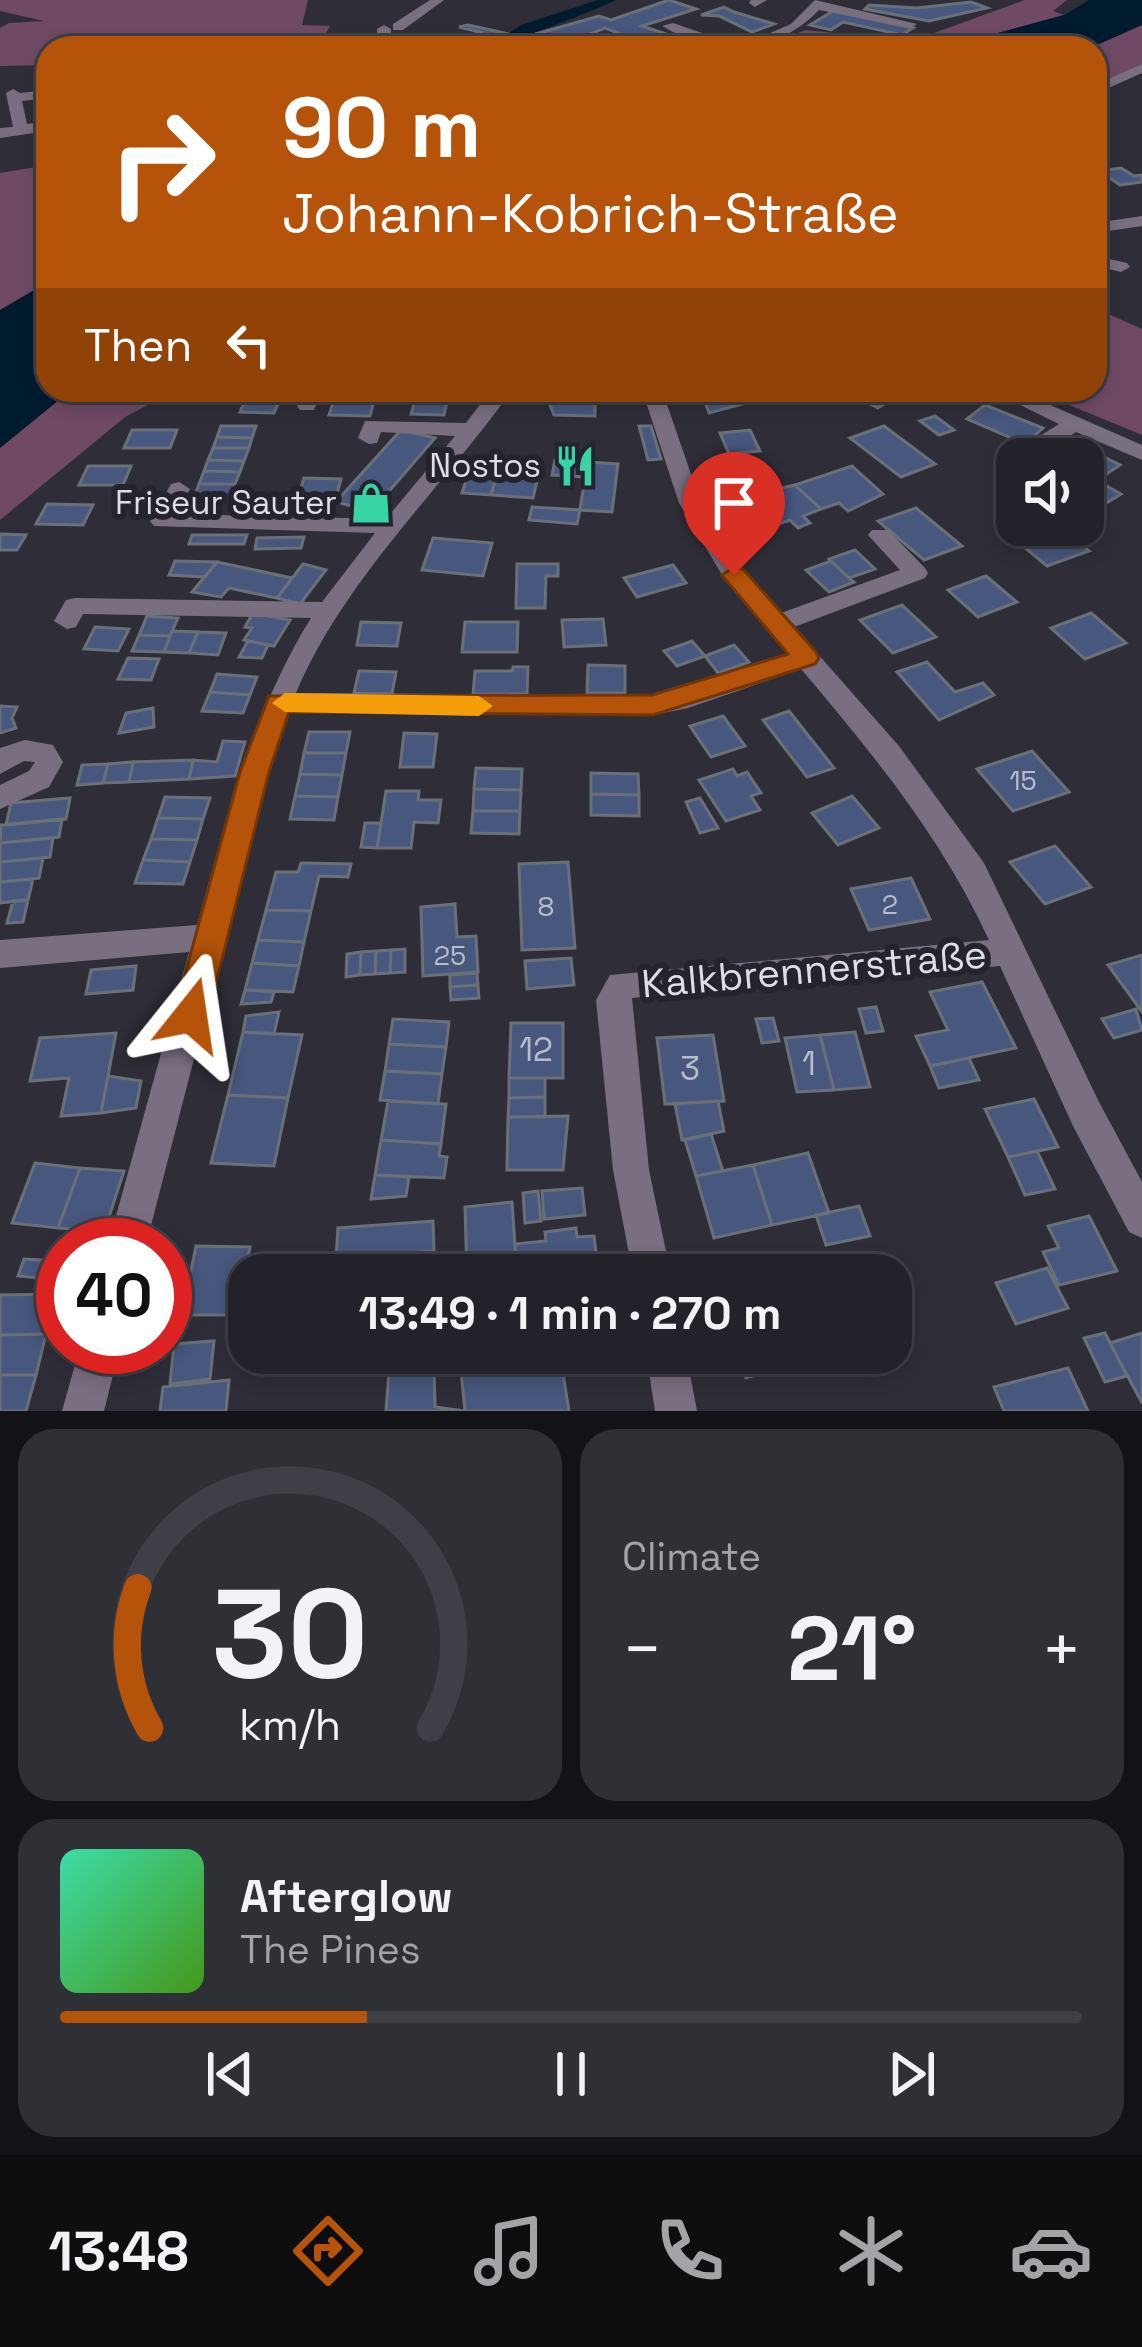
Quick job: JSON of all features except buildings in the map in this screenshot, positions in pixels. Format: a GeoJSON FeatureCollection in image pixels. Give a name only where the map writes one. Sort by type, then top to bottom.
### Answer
{"type":"FeatureCollection","features":[{"type":"Feature","properties":{"kind":"street"},"geometry":{"type":"LineString","coordinates":[[390,26],[438,0]]}},
{"type":"Feature","properties":{"kind":"street"},"geometry":{"type":"LineString","coordinates":[[797,0],[911,24]]}},
{"type":"Feature","properties":{"kind":"street"},"geometry":{"type":"LineString","coordinates":[[770,36],[796,26],[820,3]]}},
{"type":"Feature","properties":{"kind":"street"},"geometry":{"type":"LineString","coordinates":[[668,26],[710,36]]}},
{"type":"Feature","properties":{"kind":"street"},"geometry":{"type":"LineString","coordinates":[[1107,84],[1142,68]]}},
{"type":"Feature","properties":{"kind":"street"},"geometry":{"type":"LineString","coordinates":[[14,94],[21,129]]}},
{"type":"Feature","properties":{"kind":"street"},"geometry":{"type":"LineString","coordinates":[[0,133],[36,127]]}},
{"type":"Feature","properties":{"kind":"street"},"geometry":{"type":"LineString","coordinates":[[1107,226],[1142,221]]}},
{"type":"Feature","properties":{"kind":"street"},"geometry":{"type":"LineString","coordinates":[[1107,264],[1121,267]]}},
{"type":"Feature","properties":{"kind":"street"},"geometry":{"type":"LineString","coordinates":[[134,1218],[254,772],[278,702],[299,658],[391,526],[493,402]]}},
{"type":"Feature","properties":{"kind":"street"},"geometry":{"type":"LineString","coordinates":[[656,402],[674,463],[703,528],[734,575],[933,812],[974,872],[1086,1114],[1142,1219]]}},
{"type":"Feature","properties":{"kind":"street"},"geometry":{"type":"LineString","coordinates":[[1028,402],[1142,452]]}},
{"type":"Feature","properties":{"kind":"street"},"geometry":{"type":"LineString","coordinates":[[1051,438],[1075,422]]}},
{"type":"Feature","properties":{"kind":"street"},"geometry":{"type":"LineString","coordinates":[[369,438],[372,425],[473,430]]}},
{"type":"Feature","properties":{"kind":"street"},"geometry":{"type":"LineString","coordinates":[[179,489],[162,521],[391,526]]}},
{"type":"Feature","properties":{"kind":"street"},"geometry":{"type":"LineString","coordinates":[[777,624],[916,573],[880,535]]}},
{"type":"Feature","properties":{"kind":"street"},"geometry":{"type":"LineString","coordinates":[[67,622],[75,606],[332,610]]}},
{"type":"Feature","properties":{"kind":"street"},"geometry":{"type":"LineString","coordinates":[[278,702],[653,705],[806,658]]}},
{"type":"Feature","properties":{"kind":"street"},"geometry":{"type":"LineString","coordinates":[[0,764],[11,754],[28,750],[43,752],[49,762],[39,779],[0,798]]}},
{"type":"Feature","properties":{"kind":"street"},"geometry":{"type":"LineString","coordinates":[[0,953],[212,937]]}},
{"type":"Feature","properties":{"kind":"street","name":"Kalkbrennerstraße"},"geometry":{"type":"LineString","coordinates":[[648,1254],[631,1170],[615,1021],[613,1000],[622,985],[1013,951]]}},
{"type":"Feature","properties":{"kind":"street"},"geometry":{"type":"LineString","coordinates":[[83,1411],[93,1374]]}},
{"type":"Feature","properties":{"kind":"street"},"geometry":{"type":"LineString","coordinates":[[670,1374],[676,1411]]}},
{"type":"Feature","properties":{"kind":"shaded area"},"geometry":{"type":"Polygon","coordinates":[[[0,0],[308,0],[302,25],[330,26],[325,36],[36,36],[36,65],[0,66],[0,28],[44,21],[0,11],[0,0]]]}},
{"type":"Feature","properties":{"kind":"shaded area"},"geometry":{"type":"Polygon","coordinates":[[[1025,0],[1067,0],[1053,11],[1064,15],[986,36],[926,36],[1025,0]]]}},
{"type":"Feature","properties":{"kind":"shaded area"},"geometry":{"type":"Polygon","coordinates":[[[1142,25],[1142,64],[1107,81],[1107,40],[1142,25]]]}},
{"type":"Feature","properties":{"kind":"shaded area"},"geometry":{"type":"Polygon","coordinates":[[[805,30],[863,36],[791,36],[805,30]]]}},
{"type":"Feature","properties":{"kind":"shaded area"},"geometry":{"type":"Polygon","coordinates":[[[36,167],[36,289],[0,310],[0,173],[36,167]]]}},
{"type":"Feature","properties":{"kind":"shaded area"},"geometry":{"type":"Polygon","coordinates":[[[1107,313],[1142,329],[1142,435],[1062,402],[1107,402],[1107,313]]]}},
{"type":"Feature","properties":{"kind":"shaded area"},"geometry":{"type":"Polygon","coordinates":[[[56,402],[153,402],[125,417],[0,520],[0,448],[56,402]]]}},
{"type":"Feature","properties":{"kind":"water"},"geometry":{"type":"Polygon","coordinates":[[[1089,0],[1142,0],[1142,25],[1107,40],[1107,36],[987,36],[1064,15],[1089,0]]]}},
{"type":"Feature","properties":{"kind":"water"},"geometry":{"type":"Polygon","coordinates":[[[36,289],[36,402],[56,402],[0,448],[0,310],[36,289]]]}},
{"type":"Feature","properties":{"kind":"waterway"},"geometry":{"type":"LineString","coordinates":[[513,36],[610,0]]}},
{"type":"Feature","properties":{"kind":"slow traffic"},"geometry":{"type":"LineString","coordinates":[[285,703],[479,706]]}},
{"type":"Feature","properties":{"kind":"place","name":"Nostos"},"geometry":{"type":"Point","coordinates":[575,466]}},
{"type":"Feature","properties":{"kind":"place","name":"Friseur Sauter"},"geometry":{"type":"Point","coordinates":[371,503]}},
{"type":"Feature","properties":{"kind":"route"},"geometry":{"type":"LineString","coordinates":[[191,1015],[254,772],[278,702],[653,705],[806,658],[734,575]]}}]}
